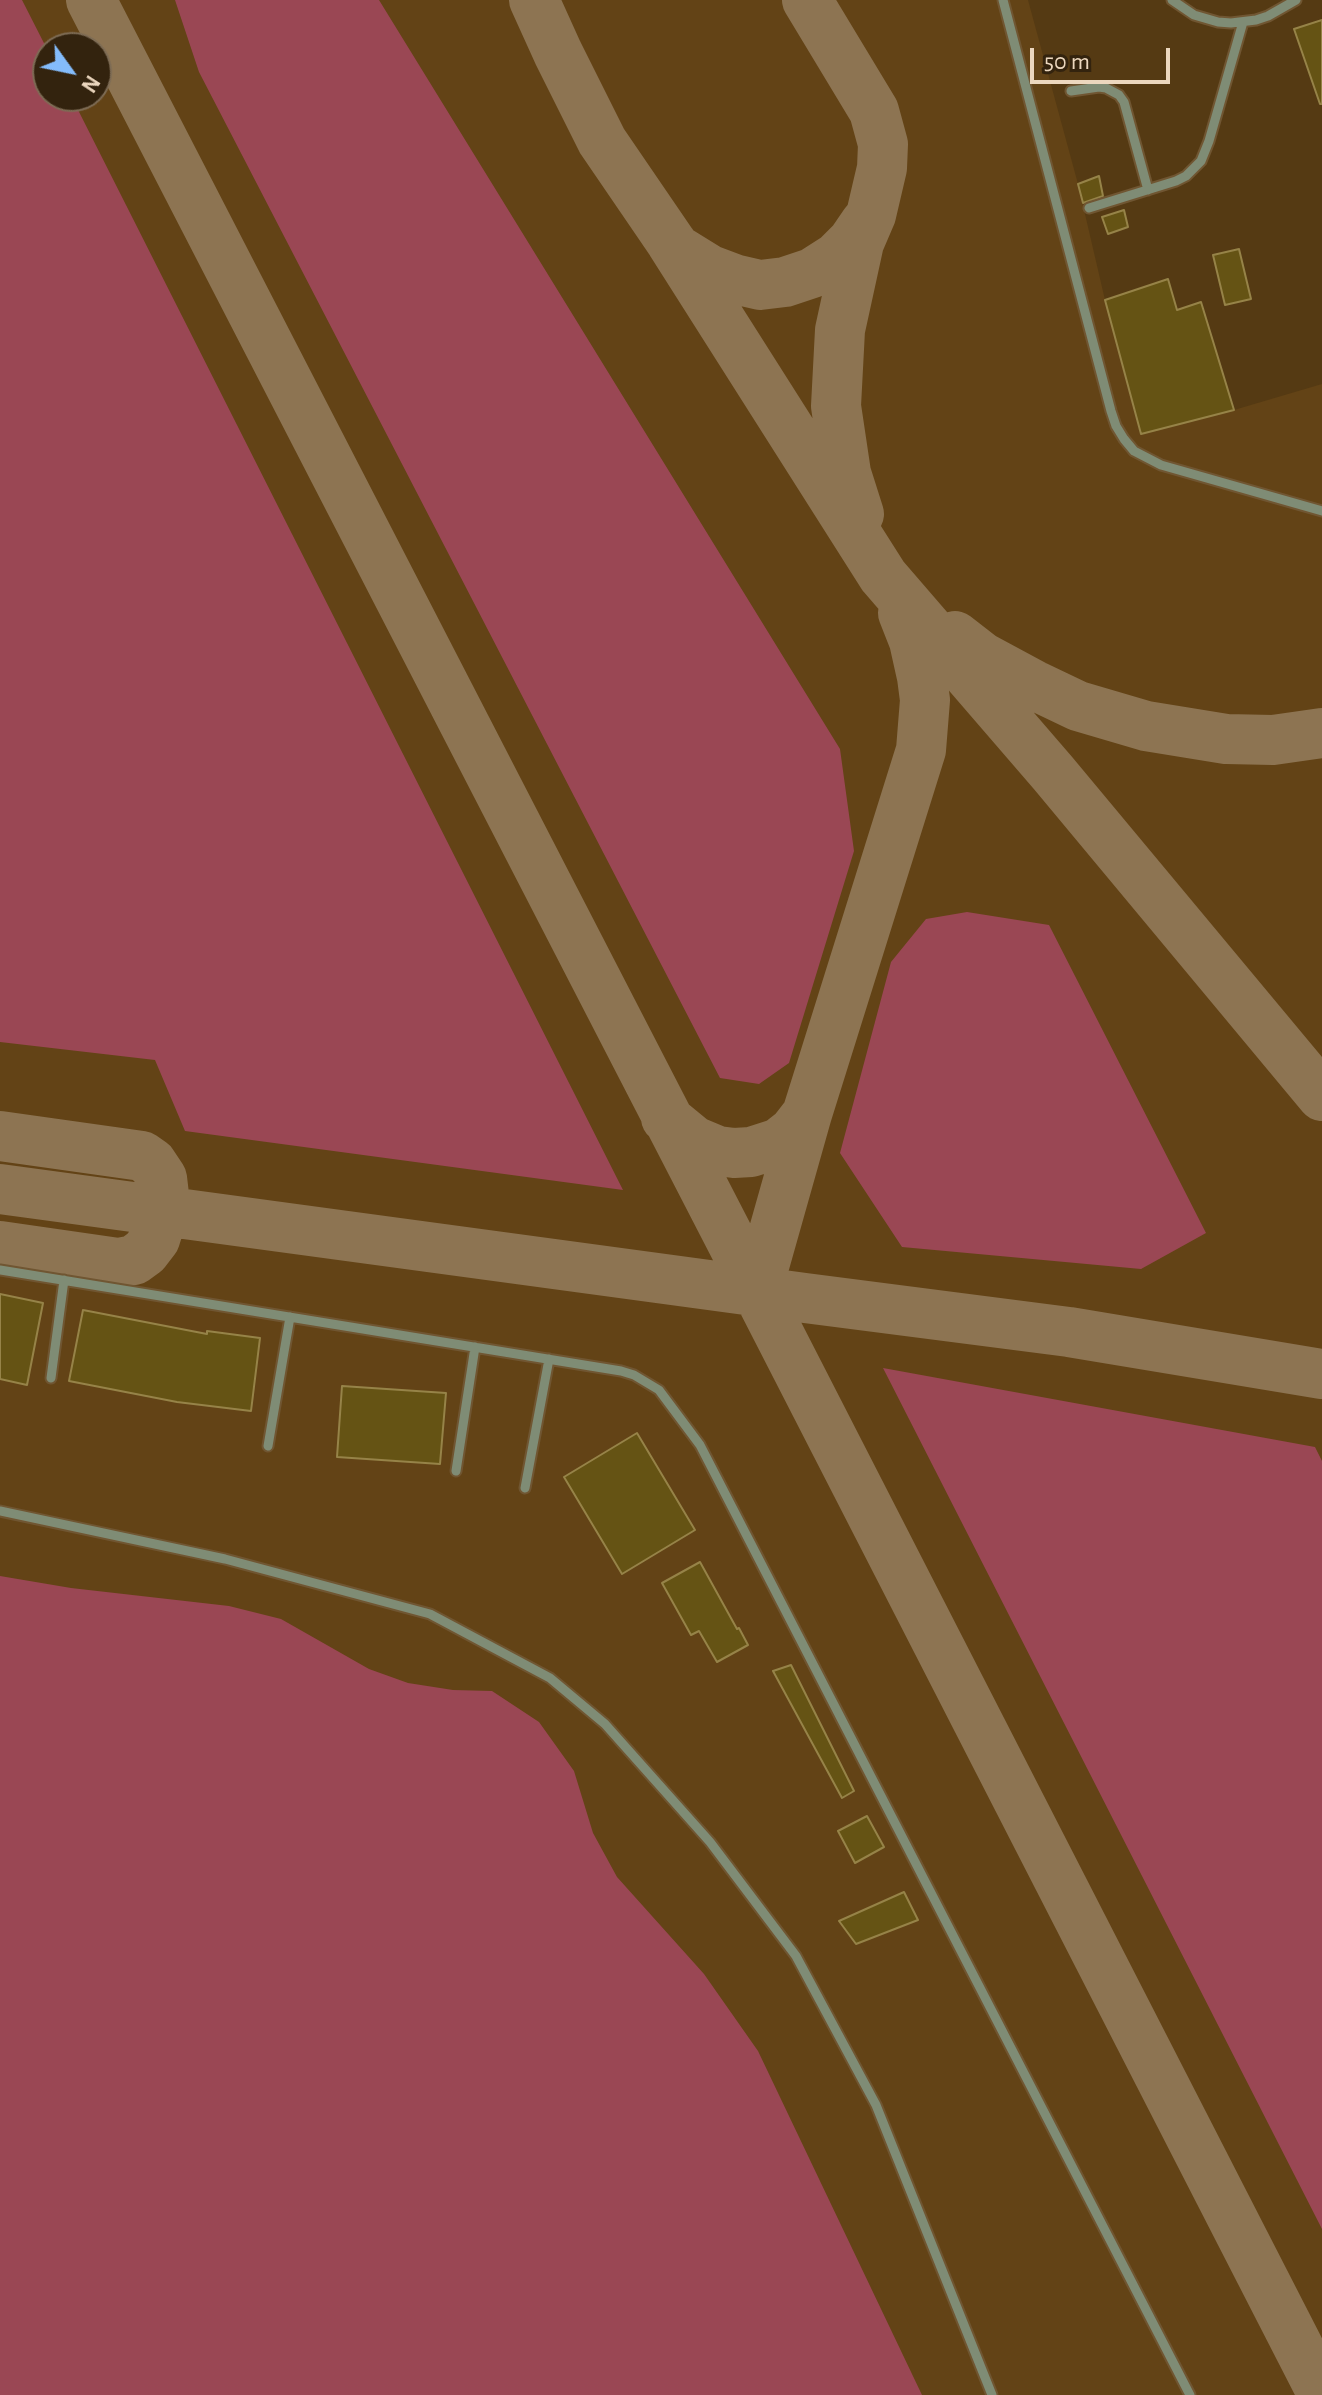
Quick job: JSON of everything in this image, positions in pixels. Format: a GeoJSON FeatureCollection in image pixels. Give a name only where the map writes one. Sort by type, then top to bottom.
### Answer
{"type":"FeatureCollection","features":[{"type":"Feature","properties":{"kind":"lane"},"geometry":{"type":"LineString","coordinates":[[1003,0],[1111,411],[1124,439],[1134,451],[1161,465],[1322,511]]}},
{"type":"Feature","properties":{"kind":"lane"},"geometry":{"type":"LineString","coordinates":[[1172,0],[1183,9],[1218,22],[1243,22],[1268,16],[1296,0]]}},
{"type":"Feature","properties":{"kind":"lane"},"geometry":{"type":"LineString","coordinates":[[1089,208],[1186,176],[1201,161],[1243,22]]}},
{"type":"Feature","properties":{"kind":"lane"},"geometry":{"type":"LineString","coordinates":[[1071,91],[1099,87],[1119,95],[1124,102],[1148,190]]}},
{"type":"Feature","properties":{"kind":"lane"},"geometry":{"type":"LineString","coordinates":[[0,1270],[621,1371],[647,1382],[669,1401],[700,1445],[1190,2395]]}},
{"type":"Feature","properties":{"kind":"lane"},"geometry":{"type":"LineString","coordinates":[[51,1378],[64,1280]]}},
{"type":"Feature","properties":{"kind":"lane"},"geometry":{"type":"LineString","coordinates":[[268,1446],[290,1317]]}},
{"type":"Feature","properties":{"kind":"lane"},"geometry":{"type":"LineString","coordinates":[[456,1471],[475,1347]]}},
{"type":"Feature","properties":{"kind":"lane"},"geometry":{"type":"LineString","coordinates":[[525,1488],[549,1359]]}},
{"type":"Feature","properties":{"kind":"lane"},"geometry":{"type":"LineString","coordinates":[[0,1511],[225,1559],[430,1614],[550,1678],[605,1724],[710,1842],[796,1956],[876,2105],[992,2395]]}},
{"type":"Feature","properties":{"kind":"shaded area"},"geometry":{"type":"Polygon","coordinates":[[[0,0],[1028,0],[1140,433],[1322,384],[1322,2395],[0,2395],[0,0]]]}},
{"type":"Feature","properties":{"kind":"shaded area"},"geometry":{"type":"Polygon","coordinates":[[[0,0],[22,0],[38,32],[32,32],[32,112],[79,112],[623,1190],[185,1131],[155,1060],[0,1042],[0,0]]]}},
{"type":"Feature","properties":{"kind":"shaded area"},"geometry":{"type":"Polygon","coordinates":[[[175,0],[379,0],[840,749],[854,851],[789,1063],[759,1084],[720,1078],[199,72],[175,0]]]}},
{"type":"Feature","properties":{"kind":"shaded area"},"geometry":{"type":"Polygon","coordinates":[[[967,912],[1049,925],[1206,1233],[1141,1269],[902,1247],[840,1153],[891,962],[926,919],[967,912]]]}},
{"type":"Feature","properties":{"kind":"shaded area"},"geometry":{"type":"Polygon","coordinates":[[[883,1368],[1315,1447],[1322,1461],[1322,2229],[883,1368]]]}},
{"type":"Feature","properties":{"kind":"shaded area"},"geometry":{"type":"Polygon","coordinates":[[[0,1576],[71,1588],[229,1606],[281,1619],[369,1669],[408,1683],[453,1690],[492,1691],[539,1722],[574,1771],[593,1833],[617,1877],[704,1974],[758,2051],[922,2395],[0,2395],[0,1576]]]}},
{"type":"Feature","properties":{"kind":"building"},"geometry":{"type":"Polygon","coordinates":[[[1322,20],[1322,104],[1320,104],[1294,29],[1322,20]]]}},
{"type":"Feature","properties":{"kind":"building"},"geometry":{"type":"Polygon","coordinates":[[[1099,176],[1103,196],[1083,203],[1078,184],[1099,176]]]}},
{"type":"Feature","properties":{"kind":"building"},"geometry":{"type":"Polygon","coordinates":[[[1124,210],[1128,227],[1108,234],[1102,217],[1124,210]]]}},
{"type":"Feature","properties":{"kind":"building"},"geometry":{"type":"Polygon","coordinates":[[[1239,249],[1251,299],[1225,305],[1213,255],[1239,249]]]}},
{"type":"Feature","properties":{"kind":"building"},"geometry":{"type":"Polygon","coordinates":[[[1168,279],[1177,310],[1201,302],[1234,410],[1141,434],[1105,300],[1168,279]]]}},
{"type":"Feature","properties":{"kind":"building"},"geometry":{"type":"Polygon","coordinates":[[[0,1294],[43,1303],[27,1385],[0,1379],[0,1294]]]}},
{"type":"Feature","properties":{"kind":"building"},"geometry":{"type":"Polygon","coordinates":[[[83,1310],[207,1334],[207,1331],[260,1338],[251,1411],[177,1402],[69,1381],[83,1310]]]}},
{"type":"Feature","properties":{"kind":"building"},"geometry":{"type":"Polygon","coordinates":[[[342,1386],[446,1393],[440,1464],[337,1457],[342,1386]]]}},
{"type":"Feature","properties":{"kind":"building"},"geometry":{"type":"Polygon","coordinates":[[[637,1433],[695,1530],[622,1574],[564,1477],[637,1433]]]}},
{"type":"Feature","properties":{"kind":"building"},"geometry":{"type":"Polygon","coordinates":[[[700,1562],[748,1645],[717,1662],[699,1631],[691,1635],[662,1583],[700,1562]]]}},
{"type":"Feature","properties":{"kind":"building"},"geometry":{"type":"Polygon","coordinates":[[[791,1665],[854,1791],[842,1798],[773,1671],[791,1665]]]}},
{"type":"Feature","properties":{"kind":"building"},"geometry":{"type":"Polygon","coordinates":[[[867,1816],[884,1847],[855,1863],[838,1831],[867,1816]]]}},
{"type":"Feature","properties":{"kind":"building"},"geometry":{"type":"Polygon","coordinates":[[[904,1892],[918,1920],[856,1944],[839,1921],[904,1892]]]}},
{"type":"Feature","properties":{"kind":"taxiway"},"geometry":{"type":"LineString","coordinates":[[91,0],[1322,2393]]}},
{"type":"Feature","properties":{"kind":"taxiway"},"geometry":{"type":"LineString","coordinates":[[534,0],[602,141],[671,242],[883,576],[1053,773],[1322,1096]]}},
{"type":"Feature","properties":{"kind":"taxiway"},"geometry":{"type":"LineString","coordinates":[[807,0],[874,111],[883,144],[882,168],[871,215],[859,243],[840,330],[836,406],[846,473],[859,514]]}},
{"type":"Feature","properties":{"kind":"taxiway"},"geometry":{"type":"LineString","coordinates":[[676,249],[710,270],[734,279],[760,285],[785,282],[812,273],[837,257],[865,223]]}},
{"type":"Feature","properties":{"kind":"taxiway"},"geometry":{"type":"LineString","coordinates":[[757,1291],[807,1114],[921,750],[925,700],[922,677],[914,641],[903,613]]}},
{"type":"Feature","properties":{"kind":"taxiway"},"geometry":{"type":"LineString","coordinates":[[955,636],[982,657],[1078,706],[1146,726],[1226,739],[1273,740],[1322,733]]}},
{"type":"Feature","properties":{"kind":"taxiway"},"geometry":{"type":"LineString","coordinates":[[666,1118],[694,1141],[718,1151],[734,1153],[751,1152],[779,1143],[793,1132],[807,1114]]}},
{"type":"Feature","properties":{"kind":"taxiway"},"geometry":{"type":"LineString","coordinates":[[0,1136],[142,1156],[152,1163],[162,1178],[164,1195],[155,1239],[134,1260],[118,1263],[0,1246]]}},
{"type":"Feature","properties":{"kind":"taxiway"},"geometry":{"type":"LineString","coordinates":[[0,1189],[1069,1332],[1322,1374]]}}]}
